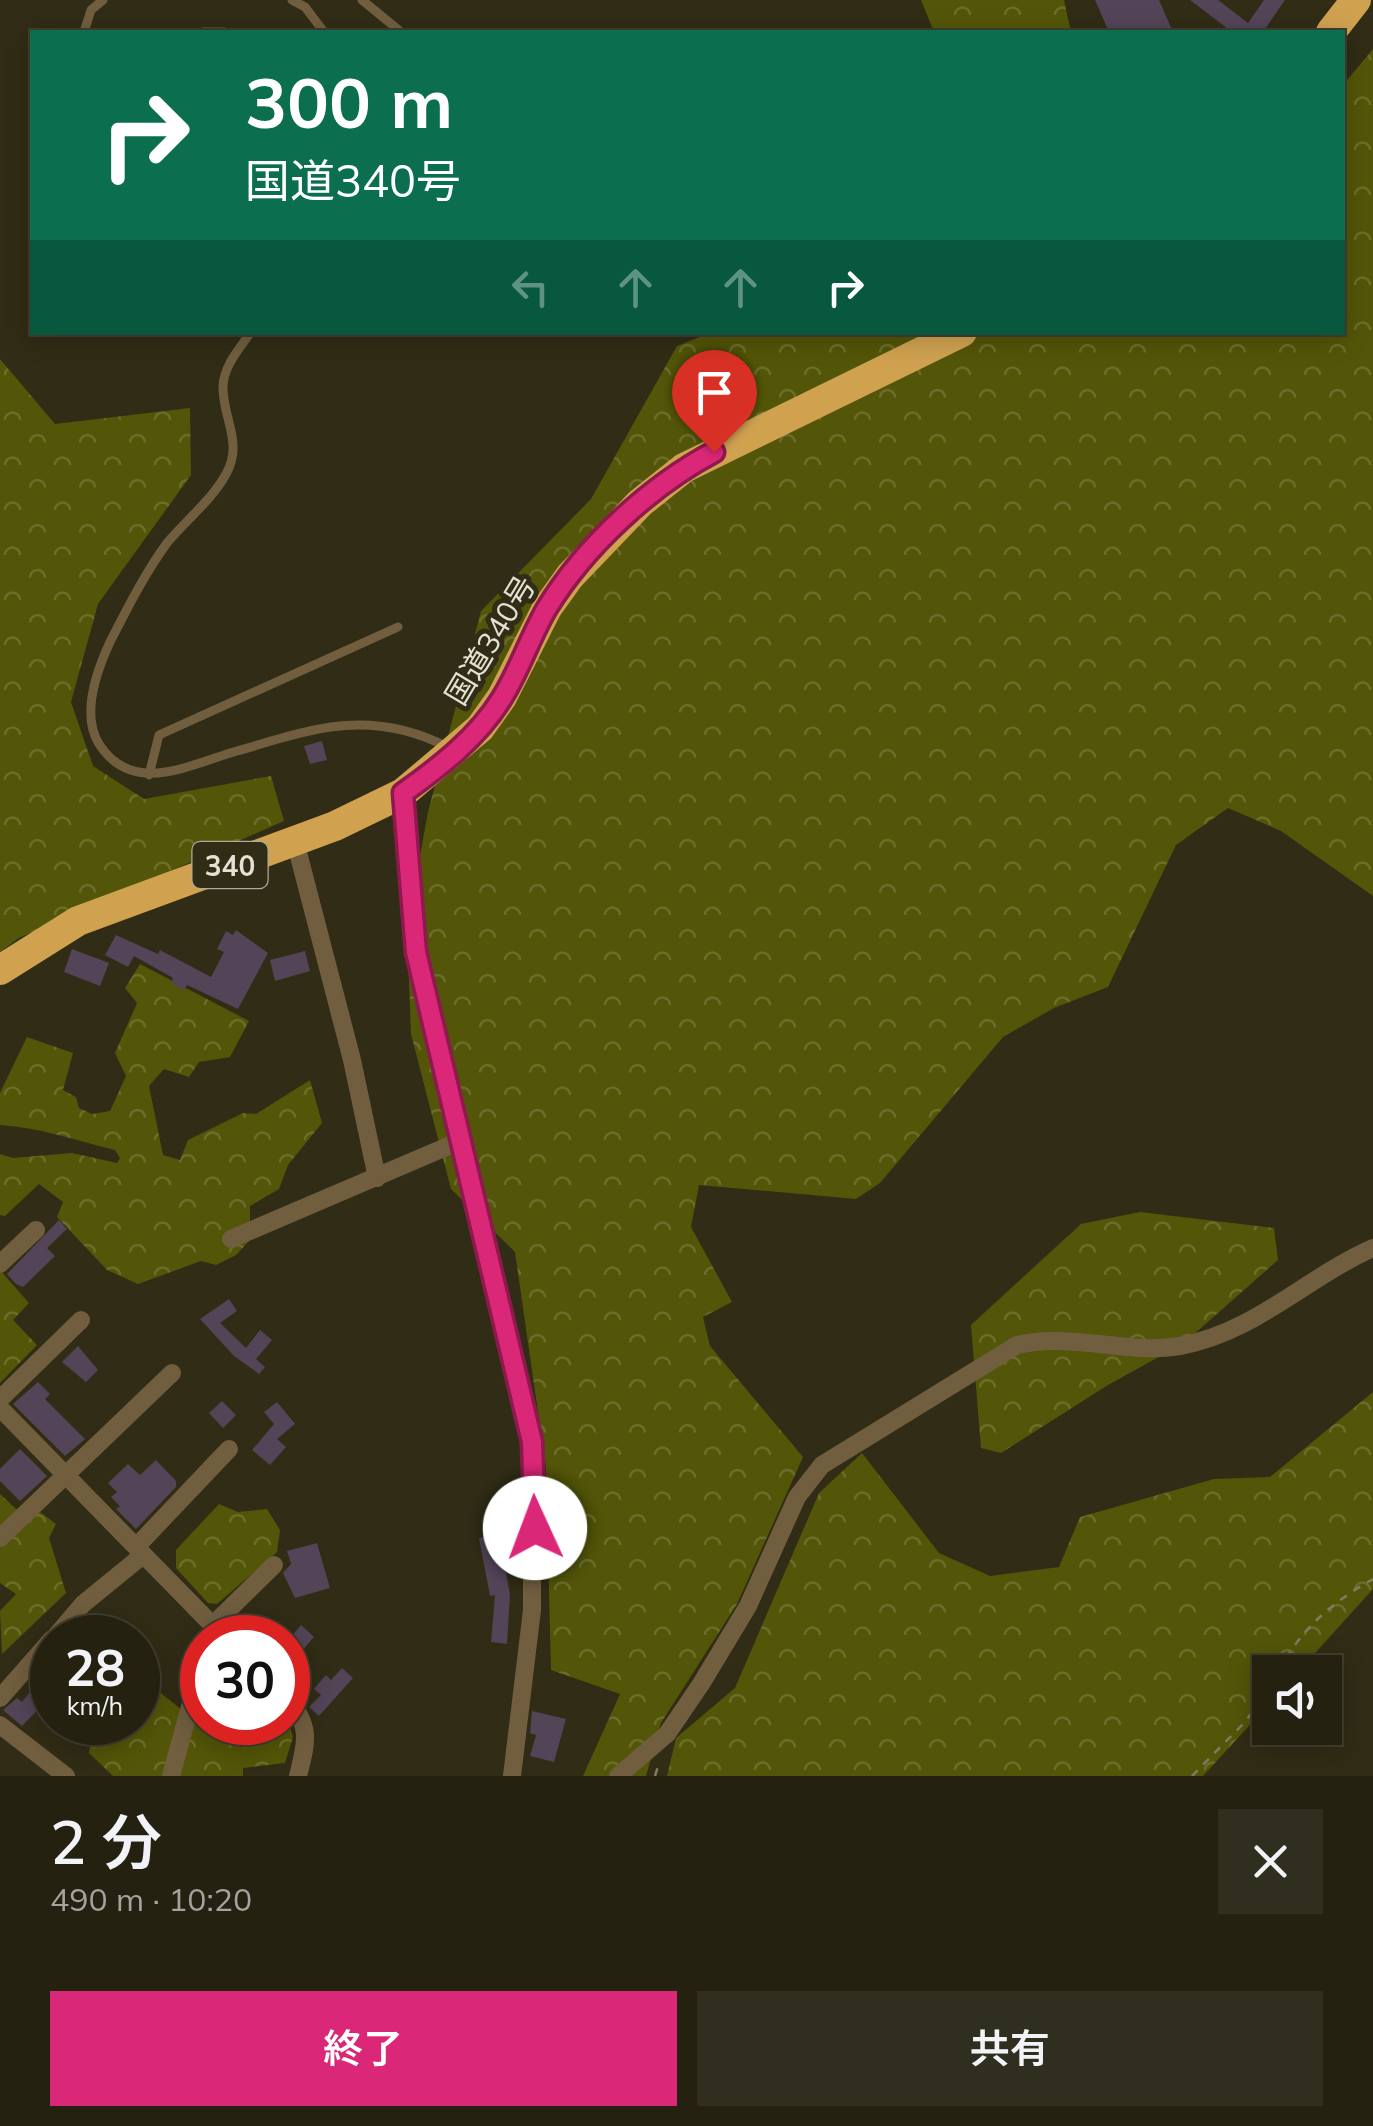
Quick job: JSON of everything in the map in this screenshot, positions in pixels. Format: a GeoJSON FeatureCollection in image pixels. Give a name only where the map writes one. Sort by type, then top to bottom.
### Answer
{"type":"FeatureCollection","features":[{"type":"Feature","properties":{"kind":"highway"},"geometry":{"type":"LineString","coordinates":[[1333,30],[1356,0]]}},
{"type":"Feature","properties":{"kind":"highway","name":"国道340号"},"geometry":{"type":"LineString","coordinates":[[0,970],[35,944],[78,921],[295,841],[403,793],[456,752],[502,697],[547,608],[570,576],[640,503],[684,468],[956,335]]}},
{"type":"Feature","properties":{"kind":"street"},"geometry":{"type":"LineString","coordinates":[[403,793],[416,952],[532,1442],[532,1610],[512,1776]]}},
{"type":"Feature","properties":{"kind":"street"},"geometry":{"type":"LineString","coordinates":[[295,841],[352,1060],[377,1178]]}},
{"type":"Feature","properties":{"kind":"street"},"geometry":{"type":"LineString","coordinates":[[231,1238],[460,1140]]}},
{"type":"Feature","properties":{"kind":"street"},"geometry":{"type":"LineString","coordinates":[[0,1264],[36,1230]]}},
{"type":"Feature","properties":{"kind":"street"},"geometry":{"type":"LineString","coordinates":[[618,1776],[667,1734],[748,1606],[796,1496],[822,1464],[849,1444],[1017,1345],[1044,1338],[1177,1346],[1210,1338],[1269,1311],[1373,1248]]}},
{"type":"Feature","properties":{"kind":"street"},"geometry":{"type":"LineString","coordinates":[[0,1399],[81,1320]]}},
{"type":"Feature","properties":{"kind":"street"},"geometry":{"type":"LineString","coordinates":[[0,1538],[172,1373]]}},
{"type":"Feature","properties":{"kind":"street"},"geometry":{"type":"LineString","coordinates":[[0,1408],[199,1615]]}},
{"type":"Feature","properties":{"kind":"street"},"geometry":{"type":"LineString","coordinates":[[74,1615],[140,1551],[229,1449]]}},
{"type":"Feature","properties":{"kind":"street"},"geometry":{"type":"LineString","coordinates":[[232,1615],[274,1566]]}},
{"type":"Feature","properties":{"kind":"street"},"geometry":{"type":"LineString","coordinates":[[0,1698],[6,1678],[30,1658]]}},
{"type":"Feature","properties":{"kind":"street"},"geometry":{"type":"LineString","coordinates":[[0,1725],[66,1776]]}},
{"type":"Feature","properties":{"kind":"street"},"geometry":{"type":"LineString","coordinates":[[171,1776],[180,1743]]}},
{"type":"Feature","properties":{"kind":"street"},"geometry":{"type":"LineString","coordinates":[[298,1776],[306,1745]]}},
{"type":"Feature","properties":{"kind":"lane"},"geometry":{"type":"LineString","coordinates":[[85,30],[91,10],[103,0]]}},
{"type":"Feature","properties":{"kind":"lane"},"geometry":{"type":"LineString","coordinates":[[292,0],[305,7],[322,30]]}},
{"type":"Feature","properties":{"kind":"lane"},"geometry":{"type":"LineString","coordinates":[[362,0],[399,30]]}},
{"type":"Feature","properties":{"kind":"lane"},"geometry":{"type":"LineString","coordinates":[[249,335],[226,370],[223,387],[235,444],[233,462],[224,478],[167,544],[142,582],[96,680],[92,722],[102,748],[123,766],[148,775],[176,773],[236,751],[338,726],[418,732],[456,752]]}},
{"type":"Feature","properties":{"kind":"lane"},"geometry":{"type":"LineString","coordinates":[[148,775],[160,735],[398,626]]}},
{"type":"Feature","properties":{"kind":"path"},"geometry":{"type":"LineString","coordinates":[[1289,1655],[1309,1624],[1340,1598],[1373,1579]]}},
{"type":"Feature","properties":{"kind":"path"},"geometry":{"type":"LineString","coordinates":[[1192,1776],[1252,1712]]}},
{"type":"Feature","properties":{"kind":"green space"},"geometry":{"type":"Polygon","coordinates":[[[921,0],[1064,0],[1071,30],[933,30],[921,0]]]}},
{"type":"Feature","properties":{"kind":"green space"},"geometry":{"type":"Polygon","coordinates":[[[1373,49],[1373,896],[1281,831],[1228,808],[1176,845],[1108,987],[1054,1008],[1003,1037],[880,1183],[856,1199],[699,1185],[691,1227],[732,1302],[703,1317],[710,1346],[803,1457],[737,1604],[661,1723],[646,1776],[583,1776],[620,1694],[551,1670],[546,1468],[515,1252],[451,1189],[411,1034],[407,928],[428,812],[481,611],[591,499],[677,346],[704,335],[1345,335],[1345,83],[1373,49]]]}},
{"type":"Feature","properties":{"kind":"green space"},"geometry":{"type":"Polygon","coordinates":[[[0,359],[55,424],[190,408],[191,475],[98,604],[71,702],[93,766],[144,799],[271,776],[284,821],[19,938],[0,952],[0,359]]]}},
{"type":"Feature","properties":{"kind":"green space"},"geometry":{"type":"Polygon","coordinates":[[[140,964],[249,1021],[230,1057],[199,1062],[189,1077],[164,1069],[149,1086],[163,1155],[180,1160],[188,1140],[243,1113],[256,1114],[310,1080],[322,1123],[288,1165],[279,1189],[250,1206],[250,1240],[236,1255],[216,1265],[201,1261],[138,1284],[107,1270],[57,1217],[63,1202],[39,1184],[5,1216],[0,1215],[0,1154],[13,1158],[72,1153],[117,1163],[120,1158],[115,1150],[0,1125],[0,1093],[27,1037],[73,1053],[63,1090],[76,1097],[79,1108],[92,1114],[110,1111],[126,1076],[115,1053],[137,1003],[125,988],[140,964]]]}},
{"type":"Feature","properties":{"kind":"green space"},"geometry":{"type":"Polygon","coordinates":[[[1140,1212],[1274,1228],[1278,1260],[1184,1343],[1108,1385],[1001,1453],[981,1448],[971,1325],[1081,1224],[1140,1212]]]}},
{"type":"Feature","properties":{"kind":"green space"},"geometry":{"type":"Polygon","coordinates":[[[0,1270],[29,1303],[13,1320],[37,1345],[0,1383],[0,1270]]]}},
{"type":"Feature","properties":{"kind":"green space"},"geometry":{"type":"Polygon","coordinates":[[[1373,1392],[1373,1589],[1313,1655],[1252,1655],[1252,1723],[1203,1776],[667,1776],[676,1738],[735,1688],[819,1493],[862,1453],[939,1553],[990,1576],[1059,1567],[1080,1517],[1214,1479],[1270,1477],[1373,1392]]]}},
{"type":"Feature","properties":{"kind":"green space"},"geometry":{"type":"Polygon","coordinates":[[[0,1494],[29,1521],[40,1512],[56,1524],[49,1538],[66,1593],[43,1615],[30,1615],[30,1627],[2,1654],[0,1611],[16,1594],[0,1583],[0,1494]]]}},
{"type":"Feature","properties":{"kind":"green space"},"geometry":{"type":"Polygon","coordinates":[[[219,1504],[238,1512],[267,1509],[280,1530],[277,1552],[217,1604],[208,1603],[176,1568],[176,1550],[219,1504]]]}},
{"type":"Feature","properties":{"kind":"green space"},"geometry":{"type":"Polygon","coordinates":[[[160,1692],[180,1708],[180,1745],[291,1745],[285,1763],[243,1768],[243,1776],[113,1776],[89,1753],[90,1745],[160,1745],[160,1692]]]}},
{"type":"Feature","properties":{"kind":"building"},"geometry":{"type":"Polygon","coordinates":[[[1095,0],[1159,0],[1172,30],[1108,30],[1095,0]]]}},
{"type":"Feature","properties":{"kind":"building"},"geometry":{"type":"Polygon","coordinates":[[[1190,0],[1218,0],[1248,23],[1264,0],[1285,0],[1264,30],[1229,30],[1190,0]]]}},
{"type":"Feature","properties":{"kind":"building"},"geometry":{"type":"Polygon","coordinates":[[[322,741],[327,760],[310,764],[304,746],[322,741]]]}},
{"type":"Feature","properties":{"kind":"building"},"geometry":{"type":"Polygon","coordinates":[[[236,930],[268,953],[238,1009],[187,985],[184,990],[171,983],[173,978],[134,956],[128,967],[105,955],[116,935],[158,954],[160,950],[211,977],[224,952],[217,949],[226,931],[233,935],[236,930]]]}},
{"type":"Feature","properties":{"kind":"building"},"geometry":{"type":"Polygon","coordinates":[[[72,949],[109,963],[100,986],[64,972],[72,949]]]}},
{"type":"Feature","properties":{"kind":"building"},"geometry":{"type":"Polygon","coordinates":[[[305,951],[310,971],[275,981],[270,960],[305,951]]]}},
{"type":"Feature","properties":{"kind":"building"},"geometry":{"type":"Polygon","coordinates":[[[59,1220],[67,1229],[47,1248],[55,1256],[23,1287],[16,1284],[7,1274],[59,1220]]]}},
{"type":"Feature","properties":{"kind":"building"},"geometry":{"type":"Polygon","coordinates":[[[229,1299],[237,1311],[220,1323],[246,1348],[260,1330],[272,1340],[256,1359],[265,1367],[259,1374],[234,1356],[200,1319],[229,1299]]]}},
{"type":"Feature","properties":{"kind":"building"},"geometry":{"type":"Polygon","coordinates":[[[78,1346],[98,1370],[86,1382],[62,1362],[78,1346]]]}},
{"type":"Feature","properties":{"kind":"building"},"geometry":{"type":"Polygon","coordinates":[[[38,1382],[50,1394],[45,1399],[85,1439],[65,1456],[13,1404],[38,1382]]]}},
{"type":"Feature","properties":{"kind":"building"},"geometry":{"type":"Polygon","coordinates":[[[222,1401],[236,1415],[223,1428],[209,1413],[222,1401]]]}},
{"type":"Feature","properties":{"kind":"building"},"geometry":{"type":"Polygon","coordinates":[[[277,1402],[295,1424],[277,1439],[286,1447],[270,1465],[252,1450],[274,1424],[264,1412],[277,1402]]]}},
{"type":"Feature","properties":{"kind":"building"},"geometry":{"type":"Polygon","coordinates":[[[20,1449],[47,1476],[20,1501],[0,1481],[0,1469],[20,1449]]]}},
{"type":"Feature","properties":{"kind":"building"},"geometry":{"type":"Polygon","coordinates":[[[156,1460],[176,1481],[176,1487],[136,1529],[116,1509],[120,1506],[111,1497],[117,1492],[108,1483],[128,1464],[140,1475],[156,1460]]]}},
{"type":"Feature","properties":{"kind":"building"},"geometry":{"type":"Polygon","coordinates":[[[499,1534],[510,1595],[507,1644],[491,1642],[495,1595],[490,1596],[479,1538],[499,1534]]]}},
{"type":"Feature","properties":{"kind":"building"},"geometry":{"type":"Polygon","coordinates":[[[317,1543],[330,1588],[295,1598],[283,1573],[291,1564],[287,1551],[317,1543]]]}},
{"type":"Feature","properties":{"kind":"building"},"geometry":{"type":"Polygon","coordinates":[[[342,1668],[353,1678],[319,1716],[310,1708],[321,1695],[314,1689],[326,1675],[331,1680],[342,1668]]]}},
{"type":"Feature","properties":{"kind":"building"},"geometry":{"type":"Polygon","coordinates":[[[30,1692],[30,1718],[22,1726],[3,1710],[17,1698],[22,1702],[30,1692]]]}},
{"type":"Feature","properties":{"kind":"building"},"geometry":{"type":"Polygon","coordinates":[[[532,1711],[566,1719],[554,1762],[530,1756],[536,1735],[530,1733],[532,1711]]]}},
{"type":"Feature","properties":{"kind":"route"},"geometry":{"type":"LineString","coordinates":[[535,1528],[532,1442],[416,952],[403,793],[480,728],[502,697],[547,608],[570,576],[640,503],[684,468],[714,452]]}}]}
